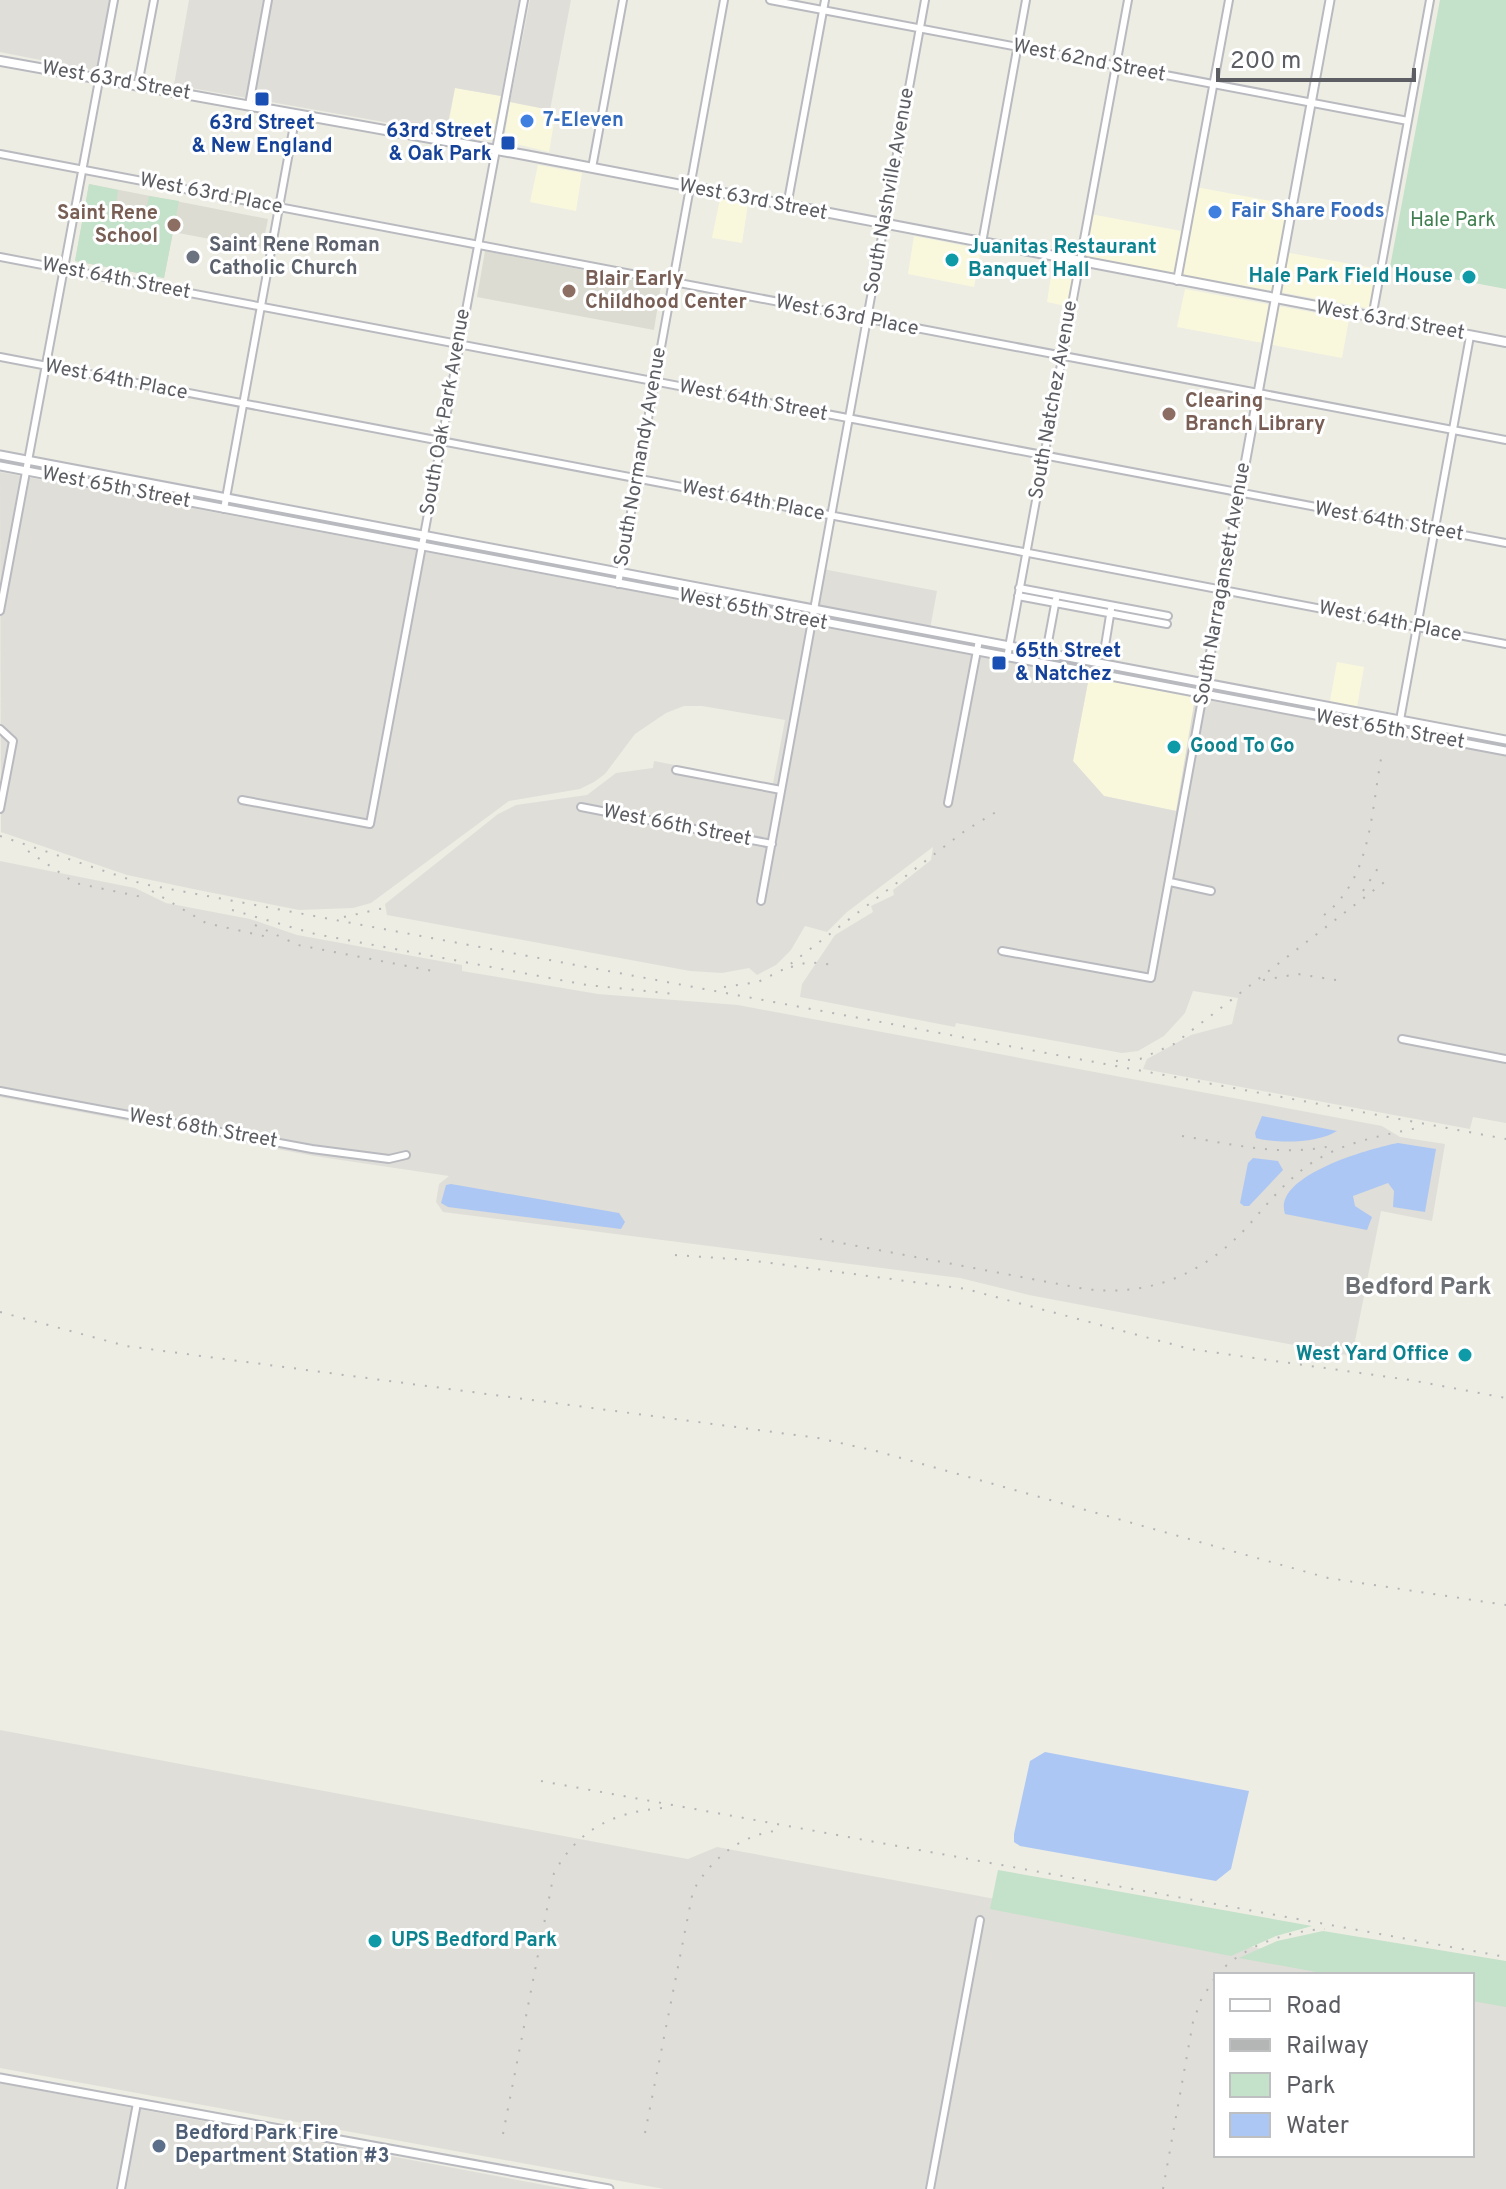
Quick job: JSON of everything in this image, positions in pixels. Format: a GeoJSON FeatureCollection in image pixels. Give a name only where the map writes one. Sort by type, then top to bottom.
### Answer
{"type":"FeatureCollection","features":[{"type":"Feature","properties":{"kind":"main road","name":"West 63rd Street"},"geometry":{"type":"LineString","coordinates":[[0,61],[496,150],[1506,342]]}},
{"type":"Feature","properties":{"kind":"street"},"geometry":{"type":"LineString","coordinates":[[0,611],[114,0]]}},
{"type":"Feature","properties":{"kind":"street"},"geometry":{"type":"LineString","coordinates":[[138,85],[154,0]]}},
{"type":"Feature","properties":{"kind":"street"},"geometry":{"type":"LineString","coordinates":[[249,105],[268,0]]}},
{"type":"Feature","properties":{"kind":"street","name":"South Oak Park Avenue"},"geometry":{"type":"LineString","coordinates":[[242,800],[370,824],[524,0]]}},
{"type":"Feature","properties":{"kind":"street"},"geometry":{"type":"LineString","coordinates":[[592,168],[623,0]]}},
{"type":"Feature","properties":{"kind":"street","name":"South Normandy Avenue"},"geometry":{"type":"LineString","coordinates":[[618,584],[724,0]]}},
{"type":"Feature","properties":{"kind":"street","name":"West 62nd Street"},"geometry":{"type":"LineString","coordinates":[[770,0],[1408,121]]}},
{"type":"Feature","properties":{"kind":"street"},"geometry":{"type":"LineString","coordinates":[[787,206],[825,0]]}},
{"type":"Feature","properties":{"kind":"street","name":"South Nashville Avenue"},"geometry":{"type":"LineString","coordinates":[[761,901],[925,0]]}},
{"type":"Feature","properties":{"kind":"street"},"geometry":{"type":"LineString","coordinates":[[982,243],[1026,0]]}},
{"type":"Feature","properties":{"kind":"street","name":"South Natchez Avenue"},"geometry":{"type":"LineString","coordinates":[[1007,658],[1128,0]]}},
{"type":"Feature","properties":{"kind":"street"},"geometry":{"type":"LineString","coordinates":[[1177,281],[1229,0]]}},
{"type":"Feature","properties":{"kind":"street","name":"South Narragansett Avenue"},"geometry":{"type":"LineString","coordinates":[[1002,951],[1151,978],[1330,0]]}},
{"type":"Feature","properties":{"kind":"street"},"geometry":{"type":"LineString","coordinates":[[1372,318],[1430,0]]}},
{"type":"Feature","properties":{"kind":"street"},"geometry":{"type":"LineString","coordinates":[[224,509],[296,114]]}},
{"type":"Feature","properties":{"kind":"street","name":"West 63rd Place"},"geometry":{"type":"LineString","coordinates":[[0,154],[1506,440]]}},
{"type":"Feature","properties":{"kind":"street","name":"West 64th Street"},"geometry":{"type":"LineString","coordinates":[[0,257],[1506,543]]}},
{"type":"Feature","properties":{"kind":"street"},"geometry":{"type":"LineString","coordinates":[[1398,731],[1470,336]]}},
{"type":"Feature","properties":{"kind":"street","name":"West 64th Place"},"geometry":{"type":"LineString","coordinates":[[0,357],[1506,644]]}},
{"type":"Feature","properties":{"kind":"street","name":"West 65th Street"},"geometry":{"type":"LineString","coordinates":[[0,455],[1506,740]]}},
{"type":"Feature","properties":{"kind":"street","name":"West 65th Street"},"geometry":{"type":"LineString","coordinates":[[0,466],[1506,751]]}},
{"type":"Feature","properties":{"kind":"street"},"geometry":{"type":"LineString","coordinates":[[1019,592],[1167,620]]}},
{"type":"Feature","properties":{"kind":"street"},"geometry":{"type":"LineString","coordinates":[[1048,642],[1056,599]]}},
{"type":"Feature","properties":{"kind":"street"},"geometry":{"type":"LineString","coordinates":[[1104,652],[1111,609]]}},
{"type":"Feature","properties":{"kind":"street"},"geometry":{"type":"LineString","coordinates":[[948,803],[979,640]]}},
{"type":"Feature","properties":{"kind":"street"},"geometry":{"type":"LineString","coordinates":[[0,729],[13,741],[0,809]]}},
{"type":"Feature","properties":{"kind":"street"},"geometry":{"type":"LineString","coordinates":[[676,770],[781,790]]}},
{"type":"Feature","properties":{"kind":"street","name":"West 66th Street"},"geometry":{"type":"LineString","coordinates":[[581,807],[772,844]]}},
{"type":"Feature","properties":{"kind":"street"},"geometry":{"type":"LineString","coordinates":[[1170,882],[1211,891]]}},
{"type":"Feature","properties":{"kind":"street"},"geometry":{"type":"LineString","coordinates":[[1402,1039],[1506,1059]]}},
{"type":"Feature","properties":{"kind":"street","name":"West 68th Street"},"geometry":{"type":"LineString","coordinates":[[0,1091],[312,1149],[389,1159],[406,1155]]}},
{"type":"Feature","properties":{"kind":"street"},"geometry":{"type":"LineString","coordinates":[[930,2189],[980,1920]]}},
{"type":"Feature","properties":{"kind":"street"},"geometry":{"type":"LineString","coordinates":[[0,2078],[609,2189]]}},
{"type":"Feature","properties":{"kind":"street"},"geometry":{"type":"LineString","coordinates":[[121,2189],[137,2103]]}},
{"type":"Feature","properties":{"kind":"shaded area"},"geometry":{"type":"Polygon","coordinates":[[[0,0],[115,0],[101,72],[0,52],[0,0]]]}},
{"type":"Feature","properties":{"kind":"shaded area"},"geometry":{"type":"Polygon","coordinates":[[[189,0],[519,0],[501,96],[455,88],[446,133],[174,85],[189,0]]]}},
{"type":"Feature","properties":{"kind":"shaded area"},"geometry":{"type":"Polygon","coordinates":[[[530,0],[571,0],[550,110],[510,102],[530,0]]]}},
{"type":"Feature","properties":{"kind":"shaded area"},"geometry":{"type":"Polygon","coordinates":[[[455,88],[501,96],[492,139],[447,133],[455,88]]]}},
{"type":"Feature","properties":{"kind":"shaded area"},"geometry":{"type":"Polygon","coordinates":[[[510,102],[556,111],[549,152],[504,141],[510,102]]]}},
{"type":"Feature","properties":{"kind":"shaded area"},"geometry":{"type":"Polygon","coordinates":[[[538,165],[582,173],[576,211],[530,202],[538,165]]]}},
{"type":"Feature","properties":{"kind":"shaded area","name":"Saint Rene School"},"geometry":{"type":"Polygon","coordinates":[[[89,184],[268,219],[262,249],[173,232],[164,278],[75,261],[89,184]]]}},
{"type":"Feature","properties":{"kind":"shaded area"},"geometry":{"type":"Polygon","coordinates":[[[1196,187],[1292,205],[1284,252],[1379,269],[1372,309],[1082,256],[1090,214],[1187,232],[1196,187]]]}},
{"type":"Feature","properties":{"kind":"shaded area"},"geometry":{"type":"Polygon","coordinates":[[[720,199],[748,204],[742,243],[712,238],[720,199]]]}},
{"type":"Feature","properties":{"kind":"shaded area"},"geometry":{"type":"Polygon","coordinates":[[[914,236],[981,249],[974,287],[908,274],[914,236]]]}},
{"type":"Feature","properties":{"kind":"shaded area","name":"Blair Early Childhood Center"},"geometry":{"type":"Polygon","coordinates":[[[485,251],[661,285],[654,330],[477,297],[485,251]]]}},
{"type":"Feature","properties":{"kind":"shaded area"},"geometry":{"type":"Polygon","coordinates":[[[1053,263],[1078,268],[1070,307],[1047,302],[1053,263]]]}},
{"type":"Feature","properties":{"kind":"shaded area"},"geometry":{"type":"Polygon","coordinates":[[[1185,289],[1349,319],[1342,358],[1177,327],[1185,289]]]}},
{"type":"Feature","properties":{"kind":"shaded area"},"geometry":{"type":"Polygon","coordinates":[[[0,472],[1089,677],[1073,761],[1104,796],[1176,811],[1195,698],[1506,754],[1506,1123],[1473,1117],[1470,1129],[1143,1069],[1147,1059],[1191,1035],[1232,1024],[1238,998],[1193,991],[1185,1013],[1164,1036],[1138,1051],[1122,1053],[956,1023],[955,1027],[800,997],[802,984],[835,935],[873,912],[871,906],[894,895],[893,890],[931,860],[933,847],[847,912],[827,932],[805,926],[791,950],[776,965],[757,975],[749,968],[722,973],[690,971],[387,915],[385,904],[498,814],[516,805],[587,795],[616,773],[653,768],[654,761],[773,784],[785,720],[702,706],[684,706],[666,713],[635,734],[605,774],[594,782],[580,789],[509,801],[371,903],[353,908],[299,910],[127,875],[1,832],[0,472]]]}},
{"type":"Feature","properties":{"kind":"shaded area"},"geometry":{"type":"Polygon","coordinates":[[[823,569],[937,591],[930,629],[817,608],[823,569]]]}},
{"type":"Feature","properties":{"kind":"shaded area"},"geometry":{"type":"Polygon","coordinates":[[[1337,662],[1364,667],[1357,707],[1330,701],[1337,662]]]}},
{"type":"Feature","properties":{"kind":"shaded area"},"geometry":{"type":"Polygon","coordinates":[[[1089,677],[1195,698],[1177,811],[1104,796],[1073,761],[1089,677]]]}},
{"type":"Feature","properties":{"kind":"shaded area"},"geometry":{"type":"Polygon","coordinates":[[[0,861],[135,888],[166,903],[250,919],[297,935],[462,965],[462,971],[598,994],[738,1005],[1382,1126],[1400,1137],[1445,1144],[1432,1221],[1381,1211],[1352,1356],[1029,1295],[960,1278],[443,1212],[436,1202],[439,1184],[449,1176],[314,1156],[0,1097],[0,861]]]}},
{"type":"Feature","properties":{"kind":"shaded area"},"geometry":{"type":"Polygon","coordinates":[[[0,1730],[688,1859],[717,1847],[1390,1973],[1214,1973],[1214,2157],[1474,2157],[1474,1988],[1506,1995],[1506,2189],[664,2189],[0,2068],[0,1730]]]}},
{"type":"Feature","properties":{"kind":"shaded area"},"geometry":{"type":"Polygon","coordinates":[[[0,2083],[566,2189],[0,2189],[0,2083]]]}},
{"type":"Feature","properties":{"kind":"green space","name":"Hale Park"},"geometry":{"type":"Polygon","coordinates":[[[1440,0],[1506,0],[1506,289],[1390,267],[1440,0]]]}},
{"type":"Feature","properties":{"kind":"green space","name":"Saint Rene School"},"geometry":{"type":"Polygon","coordinates":[[[89,184],[118,190],[115,210],[145,215],[149,196],[179,201],[164,278],[75,261],[89,184]]]}},
{"type":"Feature","properties":{"kind":"green space"},"geometry":{"type":"Polygon","coordinates":[[[998,1870],[1312,1926],[1276,1936],[1231,1956],[990,1909],[998,1870]]]}},
{"type":"Feature","properties":{"kind":"green space"},"geometry":{"type":"Polygon","coordinates":[[[1323,1931],[1506,1961],[1506,2007],[1474,2001],[1474,1973],[1322,1973],[1239,1958],[1277,1941],[1323,1931]]]}},
{"type":"Feature","properties":{"kind":"water"},"geometry":{"type":"Polygon","coordinates":[[[1262,1116],[1337,1131],[1309,1140],[1265,1140],[1256,1138],[1255,1133],[1262,1116]]]}},
{"type":"Feature","properties":{"kind":"water"},"geometry":{"type":"Polygon","coordinates":[[[1398,1143],[1436,1149],[1425,1212],[1393,1207],[1394,1191],[1388,1183],[1353,1196],[1355,1206],[1372,1217],[1367,1230],[1285,1214],[1285,1200],[1294,1187],[1308,1176],[1347,1157],[1398,1143]]]}},
{"type":"Feature","properties":{"kind":"water"},"geometry":{"type":"Polygon","coordinates":[[[1253,1158],[1278,1161],[1283,1170],[1249,1206],[1244,1206],[1240,1203],[1248,1163],[1253,1158]]]}},
{"type":"Feature","properties":{"kind":"water"},"geometry":{"type":"Polygon","coordinates":[[[446,1185],[619,1213],[625,1222],[621,1229],[448,1207],[441,1203],[446,1185]]]}},
{"type":"Feature","properties":{"kind":"water"},"geometry":{"type":"Polygon","coordinates":[[[1045,1752],[1249,1791],[1231,1869],[1216,1881],[1020,1846],[1014,1842],[1014,1834],[1030,1761],[1045,1752]]]}},
{"type":"Feature","properties":{"kind":"railway"},"geometry":{"type":"LineString","coordinates":[[1324,915],[1340,900],[1360,864],[1371,823],[1381,759]]}},
{"type":"Feature","properties":{"kind":"railway"},"geometry":{"type":"LineString","coordinates":[[724,987],[758,982],[784,969],[966,830],[996,812]]}},
{"type":"Feature","properties":{"kind":"railway"},"geometry":{"type":"LineString","coordinates":[[0,836],[143,884],[1506,1139]]}},
{"type":"Feature","properties":{"kind":"railway"},"geometry":{"type":"LineString","coordinates":[[28,851],[75,883],[147,898]]}},
{"type":"Feature","properties":{"kind":"railway"},"geometry":{"type":"LineString","coordinates":[[1363,891],[1380,865]]}},
{"type":"Feature","properties":{"kind":"railway"},"geometry":{"type":"LineString","coordinates":[[1116,1061],[1140,1059],[1174,1044],[1387,880]]}},
{"type":"Feature","properties":{"kind":"railway"},"geometry":{"type":"LineString","coordinates":[[152,891],[206,923],[268,937]]}},
{"type":"Feature","properties":{"kind":"railway"},"geometry":{"type":"LineString","coordinates":[[344,917],[384,908]]}},
{"type":"Feature","properties":{"kind":"railway"},"geometry":{"type":"LineString","coordinates":[[232,910],[315,934],[587,985],[675,994]]}},
{"type":"Feature","properties":{"kind":"railway"},"geometry":{"type":"LineString","coordinates":[[255,925],[298,945],[433,971]]}},
{"type":"Feature","properties":{"kind":"railway"},"geometry":{"type":"LineString","coordinates":[[791,967],[809,962],[834,965]]}},
{"type":"Feature","properties":{"kind":"railway"},"geometry":{"type":"LineString","coordinates":[[1263,980],[1298,974],[1342,981]]}},
{"type":"Feature","properties":{"kind":"railway"},"geometry":{"type":"LineString","coordinates":[[820,1239],[1085,1289],[1109,1291],[1154,1285],[1194,1269],[1213,1257],[1231,1243],[1286,1184],[1313,1162],[1352,1144],[1422,1127]]}},
{"type":"Feature","properties":{"kind":"railway"},"geometry":{"type":"LineString","coordinates":[[1182,1136],[1275,1150],[1331,1146]]}},
{"type":"Feature","properties":{"kind":"railway"},"geometry":{"type":"LineString","coordinates":[[675,1255],[748,1260],[966,1289],[1190,1349],[1410,1380],[1506,1398]]}},
{"type":"Feature","properties":{"kind":"railway"},"geometry":{"type":"LineString","coordinates":[[0,1312],[126,1346],[818,1438],[876,1451],[1328,1578],[1506,1605]]}},
{"type":"Feature","properties":{"kind":"railway"},"geometry":{"type":"LineString","coordinates":[[541,1781],[1506,1957]]}},
{"type":"Feature","properties":{"kind":"railway"},"geometry":{"type":"LineString","coordinates":[[503,2134],[554,1873],[574,1845],[599,1826],[629,1814],[663,1808]]}},
{"type":"Feature","properties":{"kind":"railway"},"geometry":{"type":"LineString","coordinates":[[645,2133],[693,1891],[710,1867],[730,1849],[754,1836],[782,1830]]}},
{"type":"Feature","properties":{"kind":"railway"},"geometry":{"type":"LineString","coordinates":[[1219,1973],[1239,1956],[1266,1942],[1325,1929]]}},
{"type":"Feature","properties":{"kind":"railway"},"geometry":{"type":"LineString","coordinates":[[1163,2189],[1193,2022],[1201,2000],[1214,1979]]}},
{"type":"Feature","properties":{"kind":"place","name":"63rd Street & New England"},"geometry":{"type":"Point","coordinates":[262,99]}},
{"type":"Feature","properties":{"kind":"place","name":"7-Eleven"},"geometry":{"type":"Point","coordinates":[527,121]}},
{"type":"Feature","properties":{"kind":"place","name":"63rd Street & Oak Park"},"geometry":{"type":"Point","coordinates":[508,143]}},
{"type":"Feature","properties":{"kind":"place","name":"Fair Share Foods"},"geometry":{"type":"Point","coordinates":[1215,212]}},
{"type":"Feature","properties":{"kind":"place","name":"Saint Rene School"},"geometry":{"type":"Point","coordinates":[174,225]}},
{"type":"Feature","properties":{"kind":"place","name":"Saint Rene Roman Catholic Church"},"geometry":{"type":"Point","coordinates":[193,257]}},
{"type":"Feature","properties":{"kind":"place","name":"Juanitas Restaurant Banquet Hall"},"geometry":{"type":"Point","coordinates":[952,260]}},
{"type":"Feature","properties":{"kind":"place","name":"Hale Park Field House"},"geometry":{"type":"Point","coordinates":[1469,277]}},
{"type":"Feature","properties":{"kind":"place","name":"Blair Early Childhood Center"},"geometry":{"type":"Point","coordinates":[569,291]}},
{"type":"Feature","properties":{"kind":"place","name":"Clearing Branch Library"},"geometry":{"type":"Point","coordinates":[1169,414]}},
{"type":"Feature","properties":{"kind":"place","name":"65th Street & Natchez"},"geometry":{"type":"Point","coordinates":[999,663]}},
{"type":"Feature","properties":{"kind":"place","name":"Good To Go"},"geometry":{"type":"Point","coordinates":[1174,747]}},
{"type":"Feature","properties":{"kind":"place","name":"West Yard Office"},"geometry":{"type":"Point","coordinates":[1465,1355]}},
{"type":"Feature","properties":{"kind":"place","name":"UPS Bedford Park"},"geometry":{"type":"Point","coordinates":[375,1941]}},
{"type":"Feature","properties":{"kind":"place","name":"Bedford Park Fire Department Station #3"},"geometry":{"type":"Point","coordinates":[159,2146]}},
{"type":"Feature","properties":{"kind":"district","name":"Bedford Park"},"geometry":{"type":"Point","coordinates":[1418,1288]}}]}
